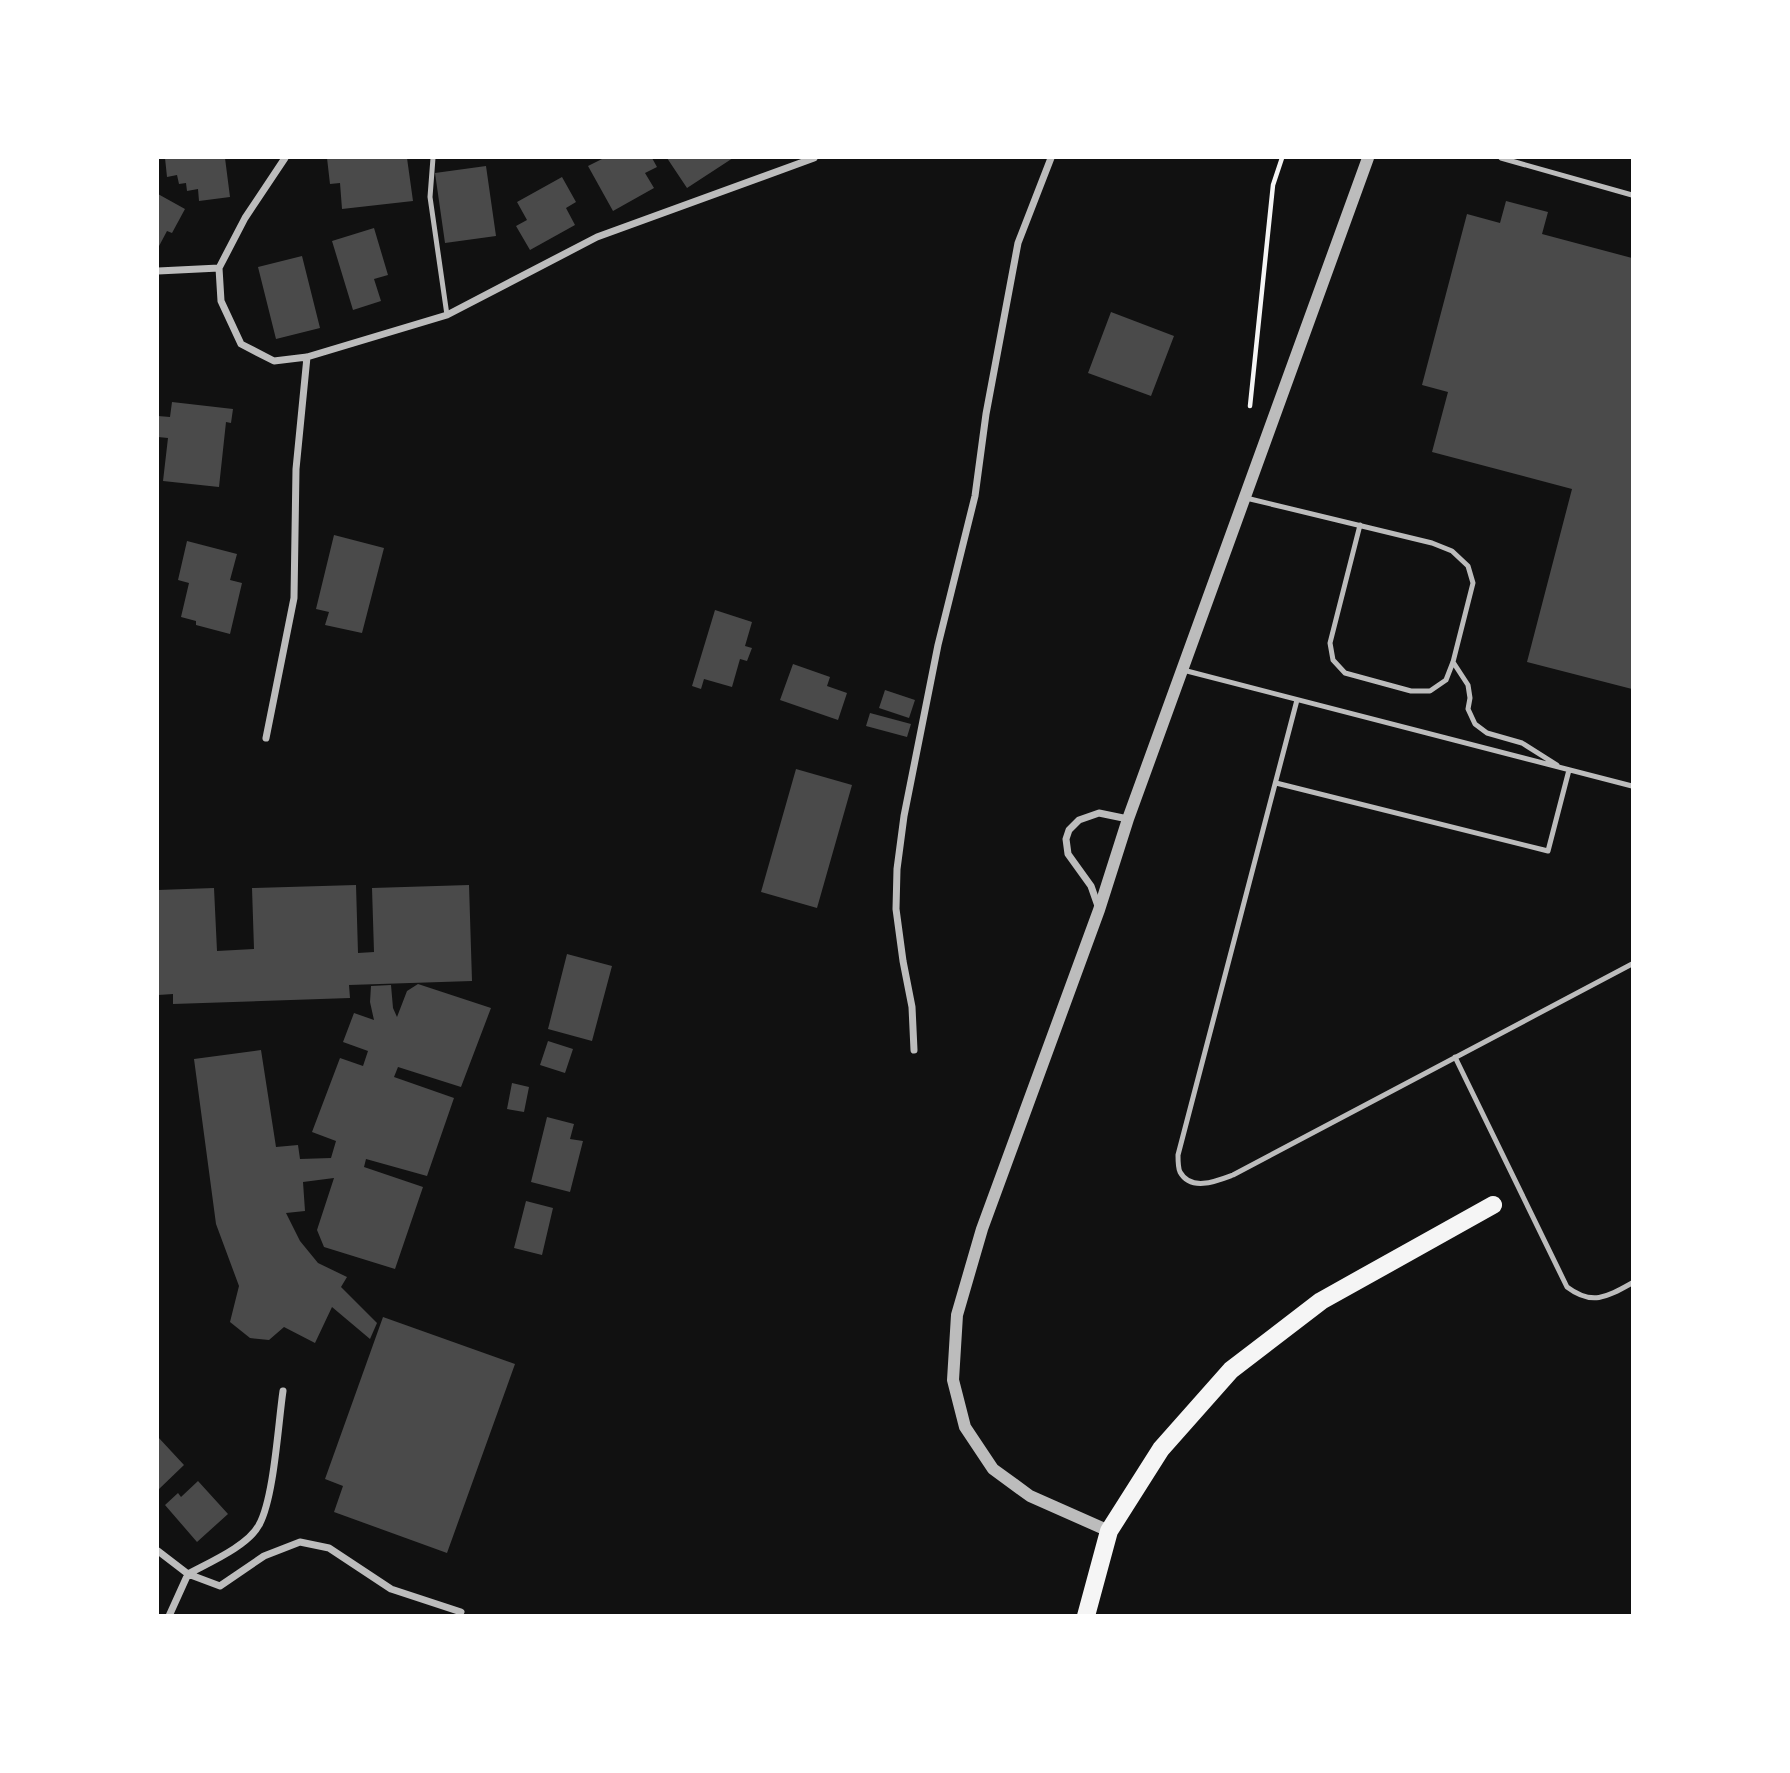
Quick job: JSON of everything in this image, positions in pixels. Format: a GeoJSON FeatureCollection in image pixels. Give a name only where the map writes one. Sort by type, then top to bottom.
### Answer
{"type":"FeatureCollection","features":[{"type":"Feature","properties":{"kind":"main road"},"geometry":{"type":"LineString","coordinates":[[1086,1615],[1109,1531],[1161,1449],[1231,1370],[1321,1301],[1493,1205]]}},
{"type":"Feature","properties":{"kind":"street"},"geometry":{"type":"LineString","coordinates":[[285,158],[245,218],[219,268],[221,300],[241,344],[274,361],[307,357],[447,315],[597,237],[814,158]]}},
{"type":"Feature","properties":{"kind":"street"},"geometry":{"type":"LineString","coordinates":[[789,158],[794,166]]}},
{"type":"Feature","properties":{"kind":"street"},"geometry":{"type":"LineString","coordinates":[[914,1050],[912,1007],[896,909],[897,869],[904,816],[938,645],[975,496],[986,414],[1018,243],[1051,158]]}},
{"type":"Feature","properties":{"kind":"street"},"geometry":{"type":"LineString","coordinates":[[1109,1531],[1030,1496],[993,1469],[965,1427],[953,1380],[957,1315],[982,1228],[1099,910],[1128,819],[1368,158]]}},
{"type":"Feature","properties":{"kind":"street"},"geometry":{"type":"LineString","coordinates":[[158,271],[219,268]]}},
{"type":"Feature","properties":{"kind":"street"},"geometry":{"type":"LineString","coordinates":[[266,738],[295,598],[296,469],[307,357]]}},
{"type":"Feature","properties":{"kind":"street"},"geometry":{"type":"LineString","coordinates":[[1099,910],[1091,886],[1068,854],[1066,839],[1073,824],[1086,816],[1099,813],[1128,819]]}},
{"type":"Feature","properties":{"kind":"street"},"geometry":{"type":"LineString","coordinates":[[169,1615],[188,1574],[241,1544],[259,1526],[270,1491],[283,1391]]}},
{"type":"Feature","properties":{"kind":"street"},"geometry":{"type":"LineString","coordinates":[[158,1551],[188,1574],[220,1586],[264,1556],[300,1542],[329,1548],[391,1589],[461,1612]]}},
{"type":"Feature","properties":{"kind":"lane"},"geometry":{"type":"LineString","coordinates":[[433,158],[430,197],[447,315]]}},
{"type":"Feature","properties":{"kind":"lane"},"geometry":{"type":"LineString","coordinates":[[1501,158],[1633,195]]}},
{"type":"Feature","properties":{"kind":"lane"},"geometry":{"type":"LineString","coordinates":[[1244,498],[1360,525],[1432,543],[1452,551],[1468,566],[1473,583],[1453,662],[1446,680],[1430,691],[1410,691],[1345,673],[1333,660],[1330,643],[1360,525]]}},
{"type":"Feature","properties":{"kind":"lane"},"geometry":{"type":"LineString","coordinates":[[1453,662],[1468,685],[1468,709],[1475,724],[1487,733],[1522,743],[1562,768]]}},
{"type":"Feature","properties":{"kind":"lane"},"geometry":{"type":"LineString","coordinates":[[1183,670],[1633,786]]}},
{"type":"Feature","properties":{"kind":"lane"},"geometry":{"type":"LineString","coordinates":[[1297,700],[1178,1155],[1180,1172],[1188,1180],[1198,1184],[1233,1175],[1633,964]]}},
{"type":"Feature","properties":{"kind":"lane"},"geometry":{"type":"LineString","coordinates":[[1276,783],[1548,851],[1569,770]]}},
{"type":"Feature","properties":{"kind":"lane"},"geometry":{"type":"LineString","coordinates":[[1455,1057],[1567,1287],[1578,1295],[1594,1298],[1608,1297],[1633,1283]]}},
{"type":"Feature","properties":{"kind":"path"},"geometry":{"type":"LineString","coordinates":[[1250,407],[1273,185],[1282,158]]}},
{"type":"Feature","properties":{"kind":"building"},"geometry":{"type":"Polygon","coordinates":[[[165,158],[225,158],[230,197],[199,201],[198,189],[187,191],[186,183],[179,184],[177,175],[167,177],[165,158]]]}},
{"type":"Feature","properties":{"kind":"building"},"geometry":{"type":"Polygon","coordinates":[[[327,158],[407,158],[413,201],[342,209],[340,183],[330,184],[327,158]]]}},
{"type":"Feature","properties":{"kind":"building"},"geometry":{"type":"Polygon","coordinates":[[[604,158],[652,158],[657,167],[645,173],[654,188],[613,211],[588,166],[604,158]]]}},
{"type":"Feature","properties":{"kind":"building"},"geometry":{"type":"Polygon","coordinates":[[[667,158],[733,158],[687,188],[667,158]]]}},
{"type":"Feature","properties":{"kind":"building"},"geometry":{"type":"Polygon","coordinates":[[[486,166],[496,236],[445,243],[435,173],[486,166]]]}},
{"type":"Feature","properties":{"kind":"building"},"geometry":{"type":"Polygon","coordinates":[[[562,177],[576,202],[566,208],[575,225],[530,250],[516,226],[527,220],[517,202],[562,177]]]}},
{"type":"Feature","properties":{"kind":"building"},"geometry":{"type":"Polygon","coordinates":[[[158,194],[185,209],[172,233],[167,231],[158,248],[158,194]]]}},
{"type":"Feature","properties":{"kind":"building"},"geometry":{"type":"Polygon","coordinates":[[[1506,201],[1548,212],[1542,234],[1632,258],[1632,689],[1527,662],[1572,489],[1432,452],[1448,392],[1422,385],[1467,214],[1500,223],[1506,201]]]}},
{"type":"Feature","properties":{"kind":"building"},"geometry":{"type":"Polygon","coordinates":[[[374,228],[388,275],[374,279],[381,301],[353,310],[332,241],[374,228]]]}},
{"type":"Feature","properties":{"kind":"building"},"geometry":{"type":"Polygon","coordinates":[[[302,256],[320,328],[276,339],[258,267],[302,256]]]}},
{"type":"Feature","properties":{"kind":"building"},"geometry":{"type":"Polygon","coordinates":[[[1111,312],[1174,336],[1151,396],[1088,373],[1111,312]]]}},
{"type":"Feature","properties":{"kind":"building"},"geometry":{"type":"Polygon","coordinates":[[[172,402],[233,409],[231,423],[226,422],[219,487],[163,481],[168,438],[158,437],[158,416],[170,417],[172,402]]]}},
{"type":"Feature","properties":{"kind":"building"},"geometry":{"type":"Polygon","coordinates":[[[334,535],[384,548],[362,633],[325,625],[329,612],[316,609],[334,535]]]}},
{"type":"Feature","properties":{"kind":"building"},"geometry":{"type":"Polygon","coordinates":[[[187,541],[237,554],[230,580],[242,583],[230,634],[196,625],[196,621],[181,617],[189,583],[178,580],[187,541]]]}},
{"type":"Feature","properties":{"kind":"building"},"geometry":{"type":"Polygon","coordinates":[[[715,610],[752,622],[745,646],[752,648],[747,661],[740,659],[732,687],[704,679],[701,689],[692,686],[715,610]]]}},
{"type":"Feature","properties":{"kind":"building"},"geometry":{"type":"Polygon","coordinates":[[[793,664],[830,677],[827,686],[847,693],[838,720],[780,700],[793,664]]]}},
{"type":"Feature","properties":{"kind":"building"},"geometry":{"type":"Polygon","coordinates":[[[885,690],[915,700],[909,718],[879,708],[885,690]]]}},
{"type":"Feature","properties":{"kind":"building"},"geometry":{"type":"Polygon","coordinates":[[[870,713],[911,724],[907,737],[866,726],[870,713]]]}},
{"type":"Feature","properties":{"kind":"building"},"geometry":{"type":"Polygon","coordinates":[[[796,769],[852,785],[817,908],[761,892],[796,769]]]}},
{"type":"Feature","properties":{"kind":"building"},"geometry":{"type":"Polygon","coordinates":[[[356,885],[358,953],[374,952],[372,888],[469,885],[472,981],[349,985],[350,998],[173,1004],[173,994],[158,995],[158,890],[214,888],[217,951],[254,949],[252,888],[356,885]]]}},
{"type":"Feature","properties":{"kind":"building"},"geometry":{"type":"Polygon","coordinates":[[[567,954],[612,966],[592,1041],[548,1029],[567,954]]]}},
{"type":"Feature","properties":{"kind":"building"},"geometry":{"type":"Polygon","coordinates":[[[418,984],[491,1008],[461,1087],[398,1067],[394,1077],[454,1098],[427,1176],[366,1159],[364,1167],[423,1187],[395,1269],[324,1247],[317,1230],[334,1178],[303,1182],[305,1211],[286,1213],[300,1241],[318,1263],[347,1277],[341,1287],[377,1323],[370,1339],[332,1307],[315,1343],[284,1327],[269,1340],[250,1338],[230,1322],[239,1286],[216,1224],[194,1059],[261,1050],[276,1147],[298,1145],[300,1159],[331,1158],[336,1141],[312,1132],[340,1058],[363,1066],[368,1051],[343,1042],[354,1013],[374,1020],[370,1002],[371,986],[391,985],[393,1008],[397,1017],[407,991],[418,984]]]}},
{"type":"Feature","properties":{"kind":"building"},"geometry":{"type":"Polygon","coordinates":[[[548,1041],[573,1049],[565,1073],[540,1065],[548,1041]]]}},
{"type":"Feature","properties":{"kind":"building"},"geometry":{"type":"Polygon","coordinates":[[[512,1083],[529,1087],[524,1112],[507,1109],[512,1083]]]}},
{"type":"Feature","properties":{"kind":"building"},"geometry":{"type":"Polygon","coordinates":[[[547,1117],[574,1124],[570,1139],[583,1141],[570,1192],[531,1182],[547,1117]]]}},
{"type":"Feature","properties":{"kind":"building"},"geometry":{"type":"Polygon","coordinates":[[[526,1201],[553,1208],[542,1255],[514,1248],[526,1201]]]}},
{"type":"Feature","properties":{"kind":"building"},"geometry":{"type":"Polygon","coordinates":[[[383,1317],[515,1364],[447,1553],[334,1512],[343,1486],[325,1479],[383,1317]]]}},
{"type":"Feature","properties":{"kind":"building"},"geometry":{"type":"Polygon","coordinates":[[[158,1437],[184,1465],[158,1490],[158,1437]]]}},
{"type":"Feature","properties":{"kind":"building"},"geometry":{"type":"Polygon","coordinates":[[[198,1481],[228,1514],[197,1542],[165,1505],[178,1493],[181,1497],[198,1481]]]}}]}
